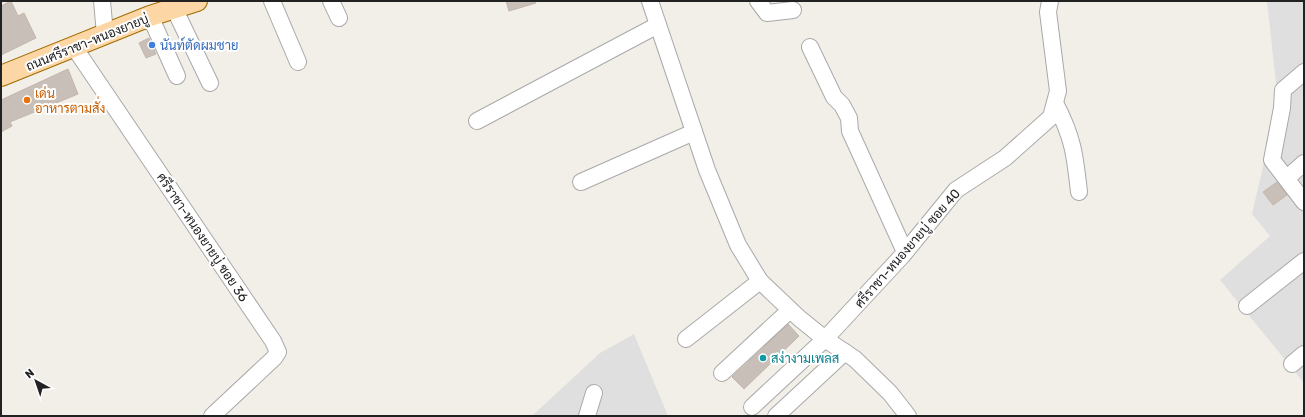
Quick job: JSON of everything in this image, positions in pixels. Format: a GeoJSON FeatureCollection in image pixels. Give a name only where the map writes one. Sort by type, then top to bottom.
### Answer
{"type":"FeatureCollection","features":[{"type":"Feature","properties":{"kind":"main road","name":"ถนนศรีราชา-หนองยายบู่"},"geometry":{"type":"LineString","coordinates":[[1,76],[74,47],[159,10],[197,1]]}},
{"type":"Feature","properties":{"kind":"street"},"geometry":{"type":"LineString","coordinates":[[102,1],[105,34]]}},
{"type":"Feature","properties":{"kind":"street"},"geometry":{"type":"LineString","coordinates":[[272,1],[298,62]]}},
{"type":"Feature","properties":{"kind":"street"},"geometry":{"type":"LineString","coordinates":[[331,1],[339,18]]}},
{"type":"Feature","properties":{"kind":"street"},"geometry":{"type":"LineString","coordinates":[[650,1],[707,170],[738,245],[760,281],[790,310],[826,339],[855,358],[890,393],[908,416]]}},
{"type":"Feature","properties":{"kind":"street"},"geometry":{"type":"LineString","coordinates":[[758,1],[767,13],[793,10]]}},
{"type":"Feature","properties":{"kind":"street","name":"ศรีราชา-หนองยายบู่ ซอย 40"},"geometry":{"type":"LineString","coordinates":[[752,407],[826,339],[905,252],[956,190],[1005,158],[1051,117],[1058,91],[1048,12],[1050,1]]}},
{"type":"Feature","properties":{"kind":"street"},"geometry":{"type":"LineString","coordinates":[[159,10],[177,76]]}},
{"type":"Feature","properties":{"kind":"street"},"geometry":{"type":"LineString","coordinates":[[159,10],[210,83]]}},
{"type":"Feature","properties":{"kind":"street"},"geometry":{"type":"LineString","coordinates":[[476,121],[658,25]]}},
{"type":"Feature","properties":{"kind":"street","name":"ศรีราชา-หนองยายบู่ ซอย 36"},"geometry":{"type":"LineString","coordinates":[[74,47],[273,341],[278,352],[274,358],[212,416]]}},
{"type":"Feature","properties":{"kind":"street"},"geometry":{"type":"LineString","coordinates":[[810,47],[834,97],[842,105],[849,118],[850,131],[905,252]]}},
{"type":"Feature","properties":{"kind":"street"},"geometry":{"type":"LineString","coordinates":[[1304,72],[1283,90],[1282,108],[1272,160],[1304,202]]}},
{"type":"Feature","properties":{"kind":"street"},"geometry":{"type":"LineString","coordinates":[[1055,103],[1072,140],[1077,164],[1079,192]]}},
{"type":"Feature","properties":{"kind":"street"},"geometry":{"type":"LineString","coordinates":[[581,182],[694,132]]}},
{"type":"Feature","properties":{"kind":"street"},"geometry":{"type":"LineString","coordinates":[[1286,178],[1304,163]]}},
{"type":"Feature","properties":{"kind":"street"},"geometry":{"type":"LineString","coordinates":[[1247,306],[1304,261]]}},
{"type":"Feature","properties":{"kind":"street"},"geometry":{"type":"LineString","coordinates":[[686,339],[760,281]]}},
{"type":"Feature","properties":{"kind":"street"},"geometry":{"type":"LineString","coordinates":[[722,373],[790,310]]}},
{"type":"Feature","properties":{"kind":"street"},"geometry":{"type":"LineString","coordinates":[[776,416],[845,352]]}},
{"type":"Feature","properties":{"kind":"street"},"geometry":{"type":"LineString","coordinates":[[587,416],[594,393]]}},
{"type":"Feature","properties":{"kind":"shaded area"},"geometry":{"type":"Polygon","coordinates":[[[1267,1],[1304,1],[1304,383],[1220,280],[1270,236],[1252,214],[1278,102],[1267,1]]]}},
{"type":"Feature","properties":{"kind":"shaded area"},"geometry":{"type":"Polygon","coordinates":[[[634,334],[668,416],[532,416],[600,353],[634,334]]]}},
{"type":"Feature","properties":{"kind":"building"},"geometry":{"type":"Polygon","coordinates":[[[11,1],[18,16],[24,13],[36,38],[1,55],[1,6],[11,1]]]}},
{"type":"Feature","properties":{"kind":"building"},"geometry":{"type":"Polygon","coordinates":[[[506,1],[535,1],[536,3],[509,11],[506,1]]]}},
{"type":"Feature","properties":{"kind":"building"},"geometry":{"type":"Polygon","coordinates":[[[149,38],[156,54],[146,58],[139,43],[149,38]]]}},
{"type":"Feature","properties":{"kind":"building"},"geometry":{"type":"Polygon","coordinates":[[[68,69],[78,94],[10,122],[12,126],[1,132],[1,100],[68,69]]]}},
{"type":"Feature","properties":{"kind":"building"},"geometry":{"type":"Polygon","coordinates":[[[1277,182],[1287,195],[1273,205],[1263,192],[1277,182]]]}},
{"type":"Feature","properties":{"kind":"building","name":"สง่างามเพลส"},"geometry":{"type":"Polygon","coordinates":[[[788,324],[799,336],[744,389],[732,377],[788,324]]]}},
{"type":"Feature","properties":{"kind":"place","name":"นันท์ตัดผมชาย"},"geometry":{"type":"Point","coordinates":[152,45]}},
{"type":"Feature","properties":{"kind":"place","name":"เด่น อาหารตามสั่ง"},"geometry":{"type":"Point","coordinates":[27,100]}},
{"type":"Feature","properties":{"kind":"place","name":"สง่างามเพลส"},"geometry":{"type":"Point","coordinates":[763,358]}}]}
